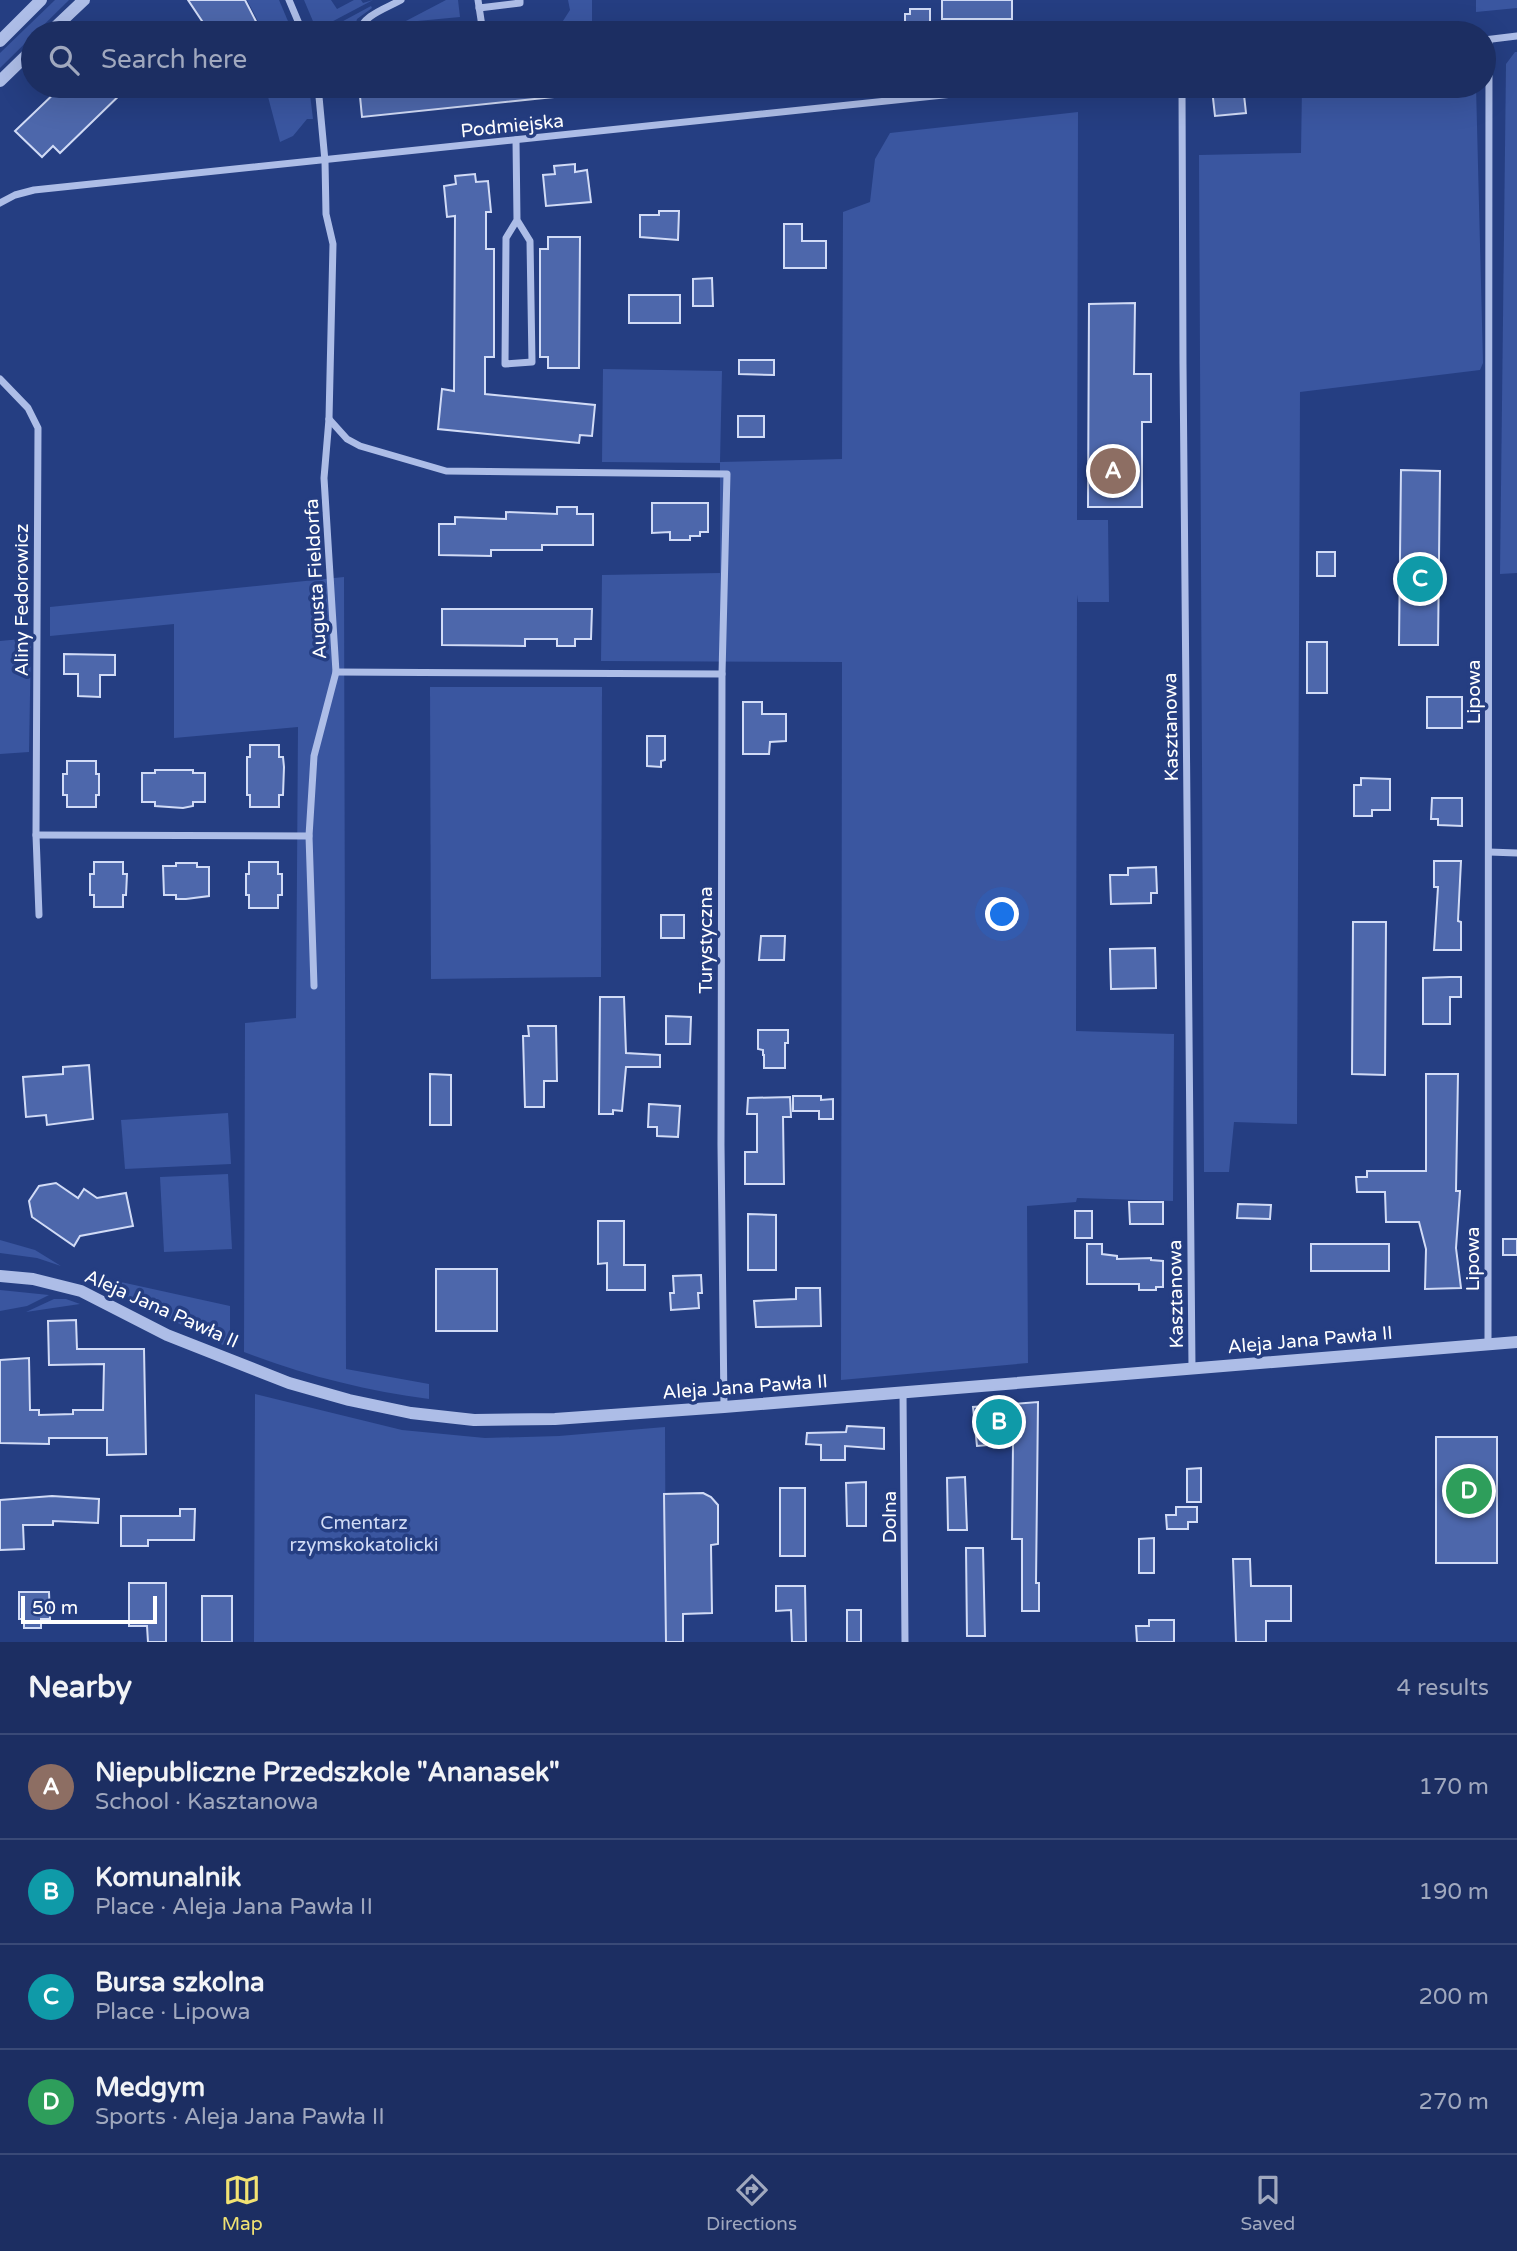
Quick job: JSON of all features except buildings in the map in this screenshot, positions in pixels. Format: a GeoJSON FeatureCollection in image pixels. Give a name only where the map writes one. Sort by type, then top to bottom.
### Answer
{"type":"FeatureCollection","features":[{"type":"Feature","properties":{"kind":"street"},"geometry":{"type":"LineString","coordinates":[[0,41],[41,0]]}},
{"type":"Feature","properties":{"kind":"street"},"geometry":{"type":"LineString","coordinates":[[62,21],[84,0]]}},
{"type":"Feature","properties":{"kind":"street"},"geometry":{"type":"LineString","coordinates":[[289,0],[298,21]]}},
{"type":"Feature","properties":{"kind":"street"},"geometry":{"type":"LineString","coordinates":[[364,21],[401,0]]}},
{"type":"Feature","properties":{"kind":"street"},"geometry":{"type":"LineString","coordinates":[[479,4],[520,3],[520,0]]}},
{"type":"Feature","properties":{"kind":"street"},"geometry":{"type":"LineString","coordinates":[[1496,39],[1517,36]]}},
{"type":"Feature","properties":{"kind":"street"},"geometry":{"type":"LineString","coordinates":[[0,82],[21,61]]}},
{"type":"Feature","properties":{"kind":"street","name":"Augusta Fieldorfa"},"geometry":{"type":"LineString","coordinates":[[314,986],[309,836],[314,756],[336,672],[324,478],[329,419],[333,244],[326,214],[325,161],[319,98]]}},
{"type":"Feature","properties":{"kind":"street","name":"Podmiejska"},"geometry":{"type":"LineString","coordinates":[[0,203],[15,195],[34,190],[915,98]]}},
{"type":"Feature","properties":{"kind":"street","name":"Kasztanowa"},"geometry":{"type":"LineString","coordinates":[[1182,98],[1192,1368]]}},
{"type":"Feature","properties":{"kind":"street","name":"Lipowa"},"geometry":{"type":"LineString","coordinates":[[1487,98],[1488,1344]]}},
{"type":"Feature","properties":{"kind":"street"},"geometry":{"type":"LineString","coordinates":[[516,140],[517,220],[530,241],[532,362],[505,364],[506,238],[517,220]]}},
{"type":"Feature","properties":{"kind":"street","name":"Aliny Fedorowicz"},"geometry":{"type":"LineString","coordinates":[[0,379],[27,408],[38,428],[36,835],[39,915]]}},
{"type":"Feature","properties":{"kind":"street","name":"Turystyczna"},"geometry":{"type":"LineString","coordinates":[[329,419],[347,439],[359,446],[446,471],[727,474],[722,674],[721,1159],[724,1408]]}},
{"type":"Feature","properties":{"kind":"street"},"geometry":{"type":"LineString","coordinates":[[336,672],[722,674]]}},
{"type":"Feature","properties":{"kind":"street"},"geometry":{"type":"LineString","coordinates":[[36,835],[309,836]]}},
{"type":"Feature","properties":{"kind":"street"},"geometry":{"type":"LineString","coordinates":[[1489,852],[1517,853]]}},
{"type":"Feature","properties":{"kind":"street","name":"Aleja Jana Pawła II"},"geometry":{"type":"LineString","coordinates":[[0,1276],[33,1279],[82,1291],[167,1335],[289,1383],[349,1400],[411,1413],[474,1420],[724,1408],[1517,1342]]}},
{"type":"Feature","properties":{"kind":"street","name":"Dolna"},"geometry":{"type":"LineString","coordinates":[[904,1392],[905,1642]]}},
{"type":"Feature","properties":{"kind":"green space"},"geometry":{"type":"Polygon","coordinates":[[[55,0],[69,0],[48,21],[33,21],[55,0]]]}},
{"type":"Feature","properties":{"kind":"green space"},"geometry":{"type":"Polygon","coordinates":[[[247,0],[279,0],[288,21],[258,21],[247,0]]]}},
{"type":"Feature","properties":{"kind":"green space"},"geometry":{"type":"Polygon","coordinates":[[[304,0],[331,0],[337,9],[354,0],[361,0],[363,3],[373,0],[333,21],[313,21],[304,0]]]}},
{"type":"Feature","properties":{"kind":"green space"},"geometry":{"type":"Polygon","coordinates":[[[446,0],[458,0],[460,17],[406,21],[446,0]]]}},
{"type":"Feature","properties":{"kind":"green space"},"geometry":{"type":"Polygon","coordinates":[[[568,0],[592,0],[592,21],[563,21],[570,10],[568,0]]]}},
{"type":"Feature","properties":{"kind":"green space"},"geometry":{"type":"Polygon","coordinates":[[[1476,0],[1517,0],[1517,8],[1476,12],[1476,0]]]}},
{"type":"Feature","properties":{"kind":"green space"},"geometry":{"type":"Polygon","coordinates":[[[371,6],[372,8],[356,21],[343,21],[371,6]]]}},
{"type":"Feature","properties":{"kind":"green space"},"geometry":{"type":"Polygon","coordinates":[[[21,33],[21,47],[0,68],[0,53],[21,33]]]}},
{"type":"Feature","properties":{"kind":"green space"},"geometry":{"type":"Polygon","coordinates":[[[1515,52],[1517,573],[1500,574],[1506,64],[1515,52]]]}},
{"type":"Feature","properties":{"kind":"green space"},"geometry":{"type":"Polygon","coordinates":[[[268,98],[310,98],[313,119],[307,119],[293,136],[280,142],[268,98]]]}},
{"type":"Feature","properties":{"kind":"green space"},"geometry":{"type":"Polygon","coordinates":[[[1302,98],[1476,98],[1483,363],[1480,370],[1300,392],[1297,1124],[1234,1122],[1229,1172],[1204,1172],[1199,155],[1301,153],[1302,98]]]}},
{"type":"Feature","properties":{"kind":"green space"},"geometry":{"type":"Polygon","coordinates":[[[1078,112],[1077,520],[1108,520],[1109,602],[1078,602],[1077,595],[1076,1031],[1174,1034],[1173,1201],[1077,1198],[1076,1202],[1027,1206],[1028,1363],[841,1380],[842,662],[601,661],[602,575],[720,573],[720,463],[602,462],[603,369],[722,371],[720,462],[842,459],[843,212],[870,202],[875,159],[890,133],[1078,112]]]}},
{"type":"Feature","properties":{"kind":"green space"},"geometry":{"type":"Polygon","coordinates":[[[344,577],[346,1369],[429,1384],[429,1399],[335,1381],[244,1352],[245,1023],[296,1018],[298,727],[174,738],[174,624],[50,636],[50,607],[344,577]]]}},
{"type":"Feature","properties":{"kind":"green space"},"geometry":{"type":"Polygon","coordinates":[[[31,638],[29,752],[0,754],[0,641],[31,638]]]}},
{"type":"Feature","properties":{"kind":"green space"},"geometry":{"type":"Polygon","coordinates":[[[430,687],[602,687],[601,977],[431,979],[430,687]]]}},
{"type":"Feature","properties":{"kind":"green space"},"geometry":{"type":"Polygon","coordinates":[[[228,1113],[231,1164],[125,1169],[121,1120],[228,1113]]]}},
{"type":"Feature","properties":{"kind":"green space"},"geometry":{"type":"Polygon","coordinates":[[[228,1174],[232,1249],[164,1252],[160,1177],[228,1174]]]}},
{"type":"Feature","properties":{"kind":"green space"},"geometry":{"type":"Polygon","coordinates":[[[0,1240],[35,1250],[61,1266],[37,1258],[0,1253],[0,1240]]]}},
{"type":"Feature","properties":{"kind":"green space"},"geometry":{"type":"Polygon","coordinates":[[[98,1277],[230,1306],[230,1336],[223,1345],[124,1297],[98,1277]]]}},
{"type":"Feature","properties":{"kind":"green space"},"geometry":{"type":"Polygon","coordinates":[[[0,1290],[49,1295],[27,1306],[0,1311],[0,1290]]]}},
{"type":"Feature","properties":{"kind":"green space"},"geometry":{"type":"Polygon","coordinates":[[[54,1299],[66,1299],[80,1304],[26,1312],[54,1299]]]}},
{"type":"Feature","properties":{"kind":"green space","name":"Cmentarz rzymskokatolicki"},"geometry":{"type":"Polygon","coordinates":[[[255,1394],[402,1430],[485,1438],[559,1436],[665,1427],[666,1642],[254,1642],[255,1394]]]}},
{"type":"Feature","properties":{"kind":"place","name":"Niepubliczne Przedszkole \"Ananasek\""},"geometry":{"type":"Point","coordinates":[1113,471]}},
{"type":"Feature","properties":{"kind":"place","name":"Bursa szkolna"},"geometry":{"type":"Point","coordinates":[1420,579]}},
{"type":"Feature","properties":{"kind":"place","name":"Komunalnik"},"geometry":{"type":"Point","coordinates":[999,1422]}},
{"type":"Feature","properties":{"kind":"place","name":"Medgym"},"geometry":{"type":"Point","coordinates":[1469,1491]}}]}
